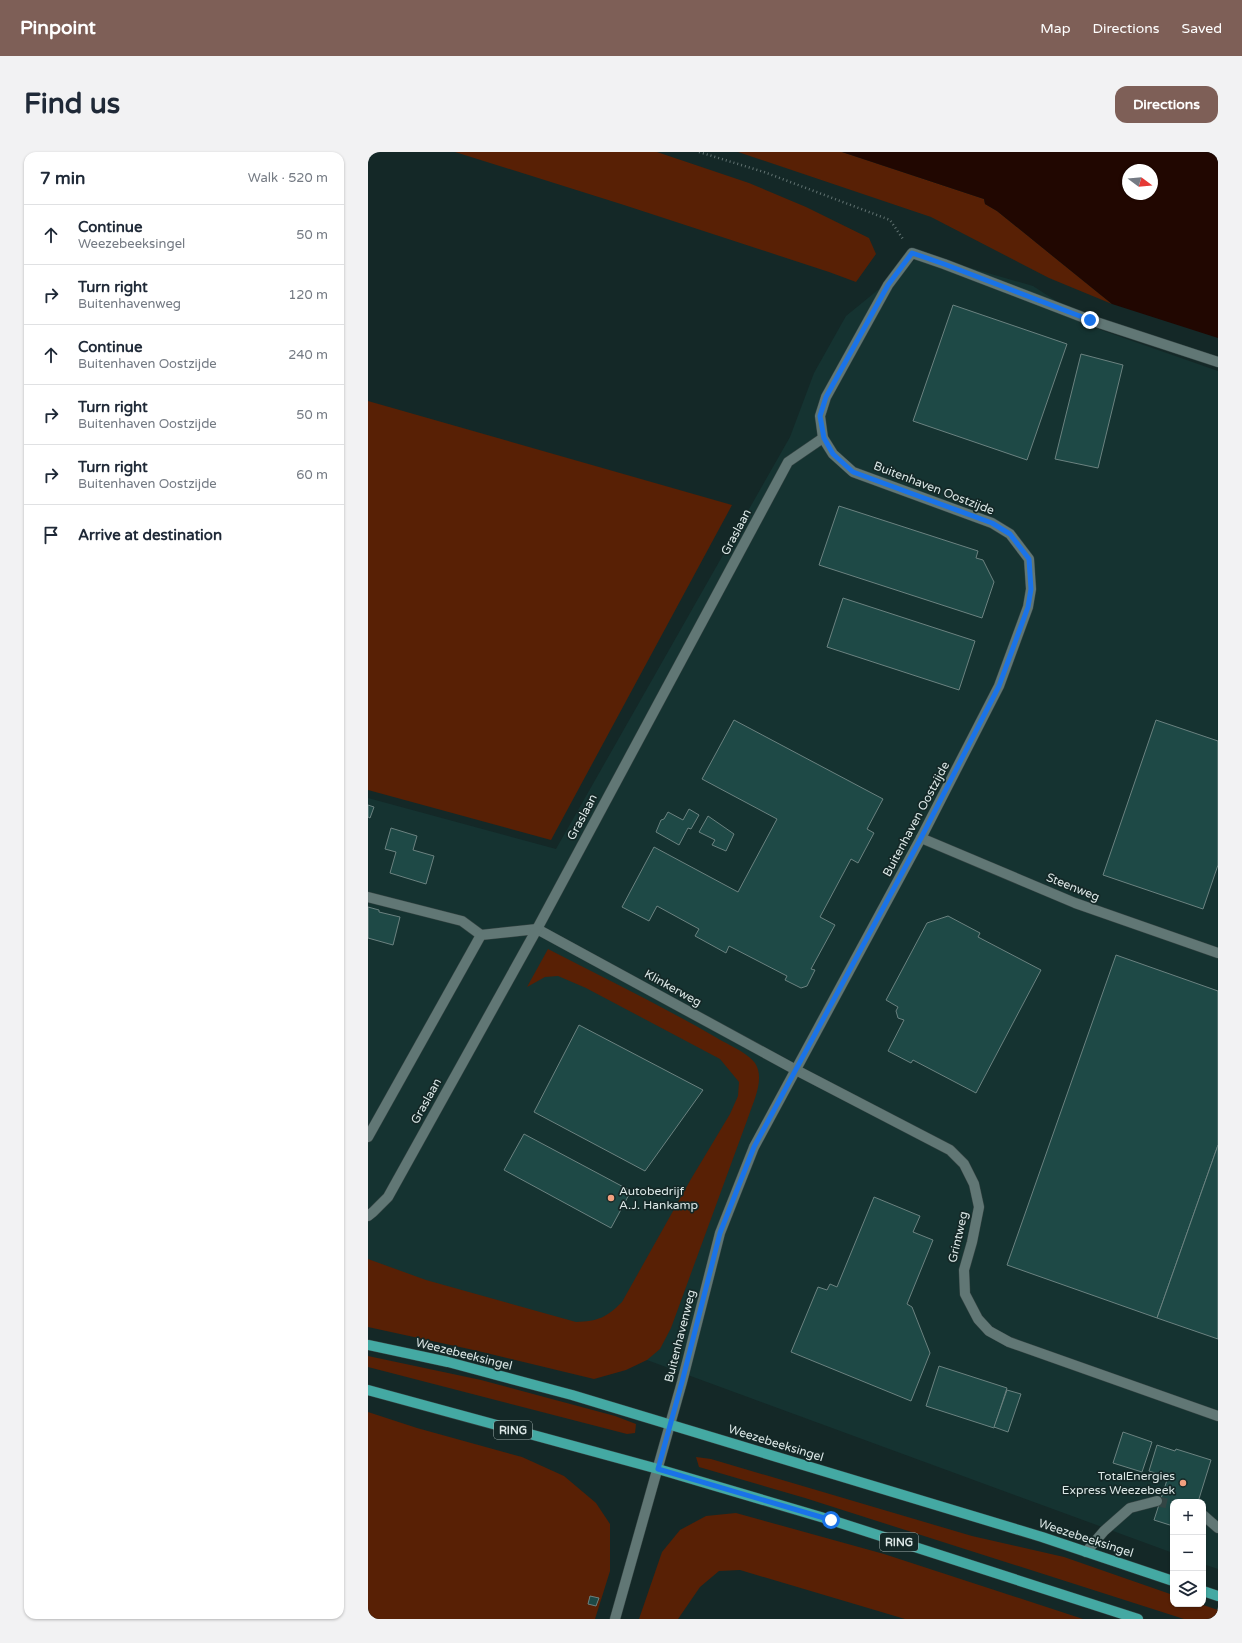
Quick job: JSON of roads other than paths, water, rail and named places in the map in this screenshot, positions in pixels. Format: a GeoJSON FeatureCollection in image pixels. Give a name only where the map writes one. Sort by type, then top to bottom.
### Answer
{"type":"FeatureCollection","features":[{"type":"Feature","properties":{"kind":"main road","name":"Weezebeeksingel"},"geometry":{"type":"LineString","coordinates":[[368,1345],[448,1362],[572,1395],[671,1424],[1086,1552],[1170,1580]]}},
{"type":"Feature","properties":{"kind":"main road","name":"RING"},"geometry":{"type":"LineString","coordinates":[[368,1390],[658,1469],[831,1520],[1138,1619]]}},
{"type":"Feature","properties":{"kind":"main road"},"geometry":{"type":"LineString","coordinates":[[1206,1592],[1218,1596]]}},
{"type":"Feature","properties":{"kind":"street","name":"Buitenhaven Oostzijde"},"geometry":{"type":"LineString","coordinates":[[796,1070],[921,838],[999,686],[1028,607],[1031,589],[1029,559],[1010,534],[992,523],[853,472],[833,454],[824,438],[820,416],[826,397],[888,285],[912,253],[1090,320],[1218,362]]}},
{"type":"Feature","properties":{"kind":"street","name":"Graslaan"},"geometry":{"type":"LineString","coordinates":[[368,1216],[374,1212],[388,1197],[536,929],[788,462],[824,438]]}},
{"type":"Feature","properties":{"kind":"street","name":"Steenweg"},"geometry":{"type":"LineString","coordinates":[[921,838],[1075,903],[1218,954]]}},
{"type":"Feature","properties":{"kind":"street"},"geometry":{"type":"LineString","coordinates":[[368,897],[462,921],[481,935],[536,929]]}},
{"type":"Feature","properties":{"kind":"street","name":"Klinkerweg"},"geometry":{"type":"LineString","coordinates":[[536,929],[796,1070]]}},
{"type":"Feature","properties":{"kind":"street"},"geometry":{"type":"LineString","coordinates":[[368,1137],[481,935]]}},
{"type":"Feature","properties":{"kind":"street","name":"Grintweg"},"geometry":{"type":"LineString","coordinates":[[796,1070],[950,1150],[964,1164],[974,1184],[979,1207],[972,1242],[964,1270],[965,1294],[978,1318],[989,1331],[1009,1342],[1218,1416]]}},
{"type":"Feature","properties":{"kind":"street","name":"Buitenhavenweg"},"geometry":{"type":"LineString","coordinates":[[615,1619],[671,1424],[720,1233],[754,1147],[796,1070]]}},
{"type":"Feature","properties":{"kind":"street"},"geometry":{"type":"LineString","coordinates":[[1086,1552],[1104,1531],[1130,1508],[1157,1501]]}},
{"type":"Feature","properties":{"kind":"street"},"geometry":{"type":"LineString","coordinates":[[1206,1518],[1218,1528]]}},
{"type":"Feature","properties":{"kind":"tunnel"},"geometry":{"type":"LineString","coordinates":[[1157,1501],[1170,1504]]}},
{"type":"Feature","properties":{"kind":"place","name":"Autobedrijf A.J. Hankamp"},"geometry":{"type":"Point","coordinates":[611,1198]}},
{"type":"Feature","properties":{"kind":"place","name":"TotalEnergies Express Weezebeek"},"geometry":{"type":"Point","coordinates":[1183,1483]}}]}
